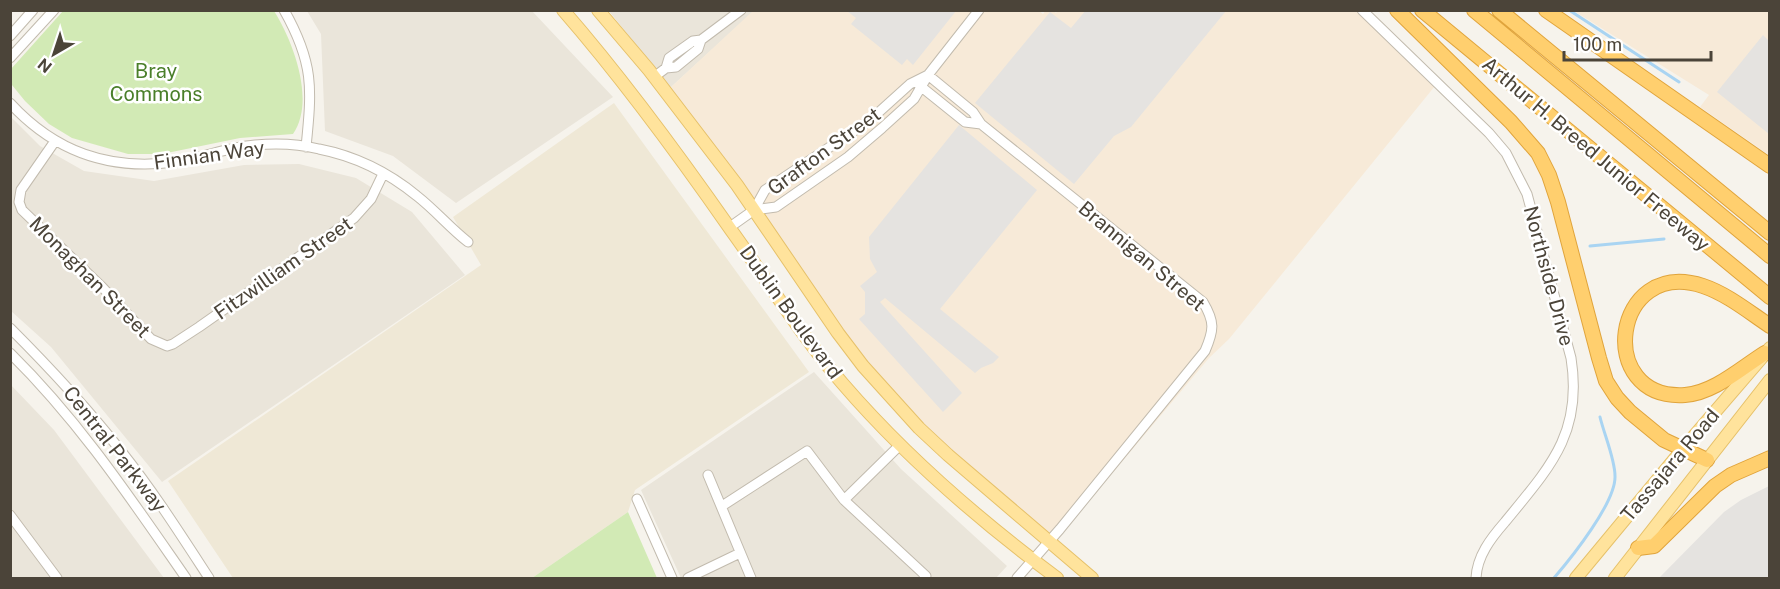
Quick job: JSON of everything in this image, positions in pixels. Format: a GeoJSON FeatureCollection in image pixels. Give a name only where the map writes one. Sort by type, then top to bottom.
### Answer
{"type":"FeatureCollection","features":[{"type":"Feature","properties":{"kind":"highway"},"geometry":{"type":"LineString","coordinates":[[1397,10],[1511,122],[1538,153],[1558,202],[1606,381],[1617,398],[1664,440],[1707,460]]}},
{"type":"Feature","properties":{"kind":"highway","name":"Arthur H. Breed Junior Freeway"},"geometry":{"type":"LineString","coordinates":[[1422,10],[1770,297]]}},
{"type":"Feature","properties":{"kind":"highway"},"geometry":{"type":"LineString","coordinates":[[1474,10],[1770,256]]}},
{"type":"Feature","properties":{"kind":"highway"},"geometry":{"type":"LineString","coordinates":[[1499,10],[1767,230]]}},
{"type":"Feature","properties":{"kind":"highway"},"geometry":{"type":"LineString","coordinates":[[1546,10],[1770,166]]}},
{"type":"Feature","properties":{"kind":"highway"},"geometry":{"type":"LineString","coordinates":[[1767,351],[1703,390],[1687,395],[1669,395],[1653,390],[1639,379],[1629,363],[1623,334],[1632,309],[1642,296],[1655,288],[1677,282],[1703,286],[1728,298],[1770,326]]}},
{"type":"Feature","properties":{"kind":"highway"},"geometry":{"type":"LineString","coordinates":[[1638,548],[1654,546],[1700,500],[1731,475],[1770,458]]}},
{"type":"Feature","properties":{"kind":"main road","name":"Dublin Boulevard"},"geometry":{"type":"LineString","coordinates":[[563,10],[629,88],[730,227],[815,350],[855,398],[956,498],[1057,579]]}},
{"type":"Feature","properties":{"kind":"main road","name":"Dublin Boulevard"},"geometry":{"type":"LineString","coordinates":[[598,10],[654,77],[754,210],[837,333],[891,398],[948,455],[1092,579]]}},
{"type":"Feature","properties":{"kind":"main road","name":"Tassajara Road"},"geometry":{"type":"LineString","coordinates":[[1576,579],[1767,351]]}},
{"type":"Feature","properties":{"kind":"main road","name":"Tassajara Road"},"geometry":{"type":"LineString","coordinates":[[1614,579],[1770,380]]}},
{"type":"Feature","properties":{"kind":"street"},"geometry":{"type":"LineString","coordinates":[[10,36],[33,10]]}},
{"type":"Feature","properties":{"kind":"street"},"geometry":{"type":"LineString","coordinates":[[10,58],[54,10]]}},
{"type":"Feature","properties":{"kind":"street"},"geometry":{"type":"LineString","coordinates":[[284,10],[296,32],[308,65],[310,91],[306,147]]}},
{"type":"Feature","properties":{"kind":"street"},"geometry":{"type":"LineString","coordinates":[[654,77],[666,68],[675,67],[698,49],[701,40],[741,10]]}},
{"type":"Feature","properties":{"kind":"street","name":"Grafton Street"},"geometry":{"type":"LineString","coordinates":[[754,210],[776,207],[848,157],[914,99],[918,84],[928,75],[979,10]]}},
{"type":"Feature","properties":{"kind":"street","name":"Northside Drive"},"geometry":{"type":"LineString","coordinates":[[1362,10],[1489,133],[1506,153],[1527,194],[1571,358],[1574,400],[1564,441],[1543,476],[1494,535],[1483,552],[1476,579]]}},
{"type":"Feature","properties":{"kind":"street","name":"Brannigan Street"},"geometry":{"type":"LineString","coordinates":[[928,75],[973,112],[981,124],[1203,302],[1212,318],[1211,336],[1205,351],[1017,579]]}},
{"type":"Feature","properties":{"kind":"street","name":"Grafton Street"},"geometry":{"type":"LineString","coordinates":[[730,227],[754,210],[765,190],[869,121],[909,84],[918,84]]}},
{"type":"Feature","properties":{"kind":"street","name":"Brannigan Street"},"geometry":{"type":"LineString","coordinates":[[918,84],[965,122],[981,124]]}},
{"type":"Feature","properties":{"kind":"street","name":"Finnian Way"},"geometry":{"type":"LineString","coordinates":[[10,103],[28,122],[55,141],[85,154],[113,162],[142,165],[175,162],[254,145],[306,147],[362,161],[418,196],[468,242]]}},
{"type":"Feature","properties":{"kind":"street","name":"Monaghan Street"},"geometry":{"type":"LineString","coordinates":[[55,141],[21,190],[19,202],[22,210],[103,288],[151,339],[167,346]]}},
{"type":"Feature","properties":{"kind":"street","name":"Fitzwilliam Street"},"geometry":{"type":"LineString","coordinates":[[167,346],[199,327],[354,218],[371,199],[384,174]]}},
{"type":"Feature","properties":{"kind":"street","name":"Central Parkway"},"geometry":{"type":"LineString","coordinates":[[10,328],[76,397],[120,450],[209,579]]}},
{"type":"Feature","properties":{"kind":"street","name":"Central Parkway"},"geometry":{"type":"LineString","coordinates":[[10,353],[63,409],[105,462],[186,579]]}},
{"type":"Feature","properties":{"kind":"street"},"geometry":{"type":"LineString","coordinates":[[844,500],[900,445]]}},
{"type":"Feature","properties":{"kind":"street"},"geometry":{"type":"LineString","coordinates":[[722,506],[807,451],[844,500],[926,576],[924,579]]}},
{"type":"Feature","properties":{"kind":"street"},"geometry":{"type":"LineString","coordinates":[[708,475],[751,579]]}},
{"type":"Feature","properties":{"kind":"street"},"geometry":{"type":"LineString","coordinates":[[637,499],[672,579]]}},
{"type":"Feature","properties":{"kind":"street"},"geometry":{"type":"LineString","coordinates":[[10,516],[57,579]]}},
{"type":"Feature","properties":{"kind":"street"},"geometry":{"type":"LineString","coordinates":[[688,579],[740,554]]}},
{"type":"Feature","properties":{"kind":"shaded area"},"geometry":{"type":"Polygon","coordinates":[[[754,10],[1038,10],[1043,14],[1046,10],[1056,13],[1058,10],[1357,11],[1435,86],[1229,339],[1209,358],[1056,540],[939,441],[869,367],[826,310],[759,206],[670,88],[754,10]]]}},
{"type":"Feature","properties":{"kind":"shaded area"},"geometry":{"type":"Polygon","coordinates":[[[1086,10],[1226,11],[1131,127],[1114,136],[1074,184],[975,103],[1050,12],[1071,28],[1086,10]]]}},
{"type":"Feature","properties":{"kind":"shaded area"},"geometry":{"type":"Polygon","coordinates":[[[307,11],[532,11],[613,97],[456,203],[393,156],[325,131],[321,34],[307,11]]]}},
{"type":"Feature","properties":{"kind":"shaded area"},"geometry":{"type":"Polygon","coordinates":[[[609,11],[754,11],[670,88],[609,11]]]}},
{"type":"Feature","properties":{"kind":"shaded area"},"geometry":{"type":"Polygon","coordinates":[[[847,11],[956,11],[913,65],[907,59],[902,65],[851,24],[856,18],[847,11]]]}},
{"type":"Feature","properties":{"kind":"shaded area"},"geometry":{"type":"Polygon","coordinates":[[[1574,11],[1769,11],[1769,155],[1700,107],[1709,95],[1574,11]]]}},
{"type":"Feature","properties":{"kind":"shaded area"},"geometry":{"type":"Polygon","coordinates":[[[1763,35],[1769,41],[1769,134],[1717,92],[1763,35]]]}},
{"type":"Feature","properties":{"kind":"shaded area"},"geometry":{"type":"Polygon","coordinates":[[[614,103],[809,372],[635,490],[628,512],[532,578],[233,578],[168,481],[481,265],[453,217],[614,103]]]}},
{"type":"Feature","properties":{"kind":"shaded area"},"geometry":{"type":"Polygon","coordinates":[[[10,116],[40,146],[84,171],[154,181],[244,165],[299,164],[356,178],[412,212],[465,275],[162,482],[51,347],[11,311],[10,116]]]}},
{"type":"Feature","properties":{"kind":"shaded area"},"geometry":{"type":"Polygon","coordinates":[[[959,125],[1037,190],[940,309],[999,357],[993,363],[975,373],[885,298],[880,302],[962,393],[943,412],[859,319],[865,314],[865,292],[860,286],[877,272],[870,259],[869,237],[959,125]]]}},
{"type":"Feature","properties":{"kind":"shaded area"},"geometry":{"type":"Polygon","coordinates":[[[814,372],[901,469],[1007,566],[996,578],[681,578],[641,490],[814,372]]]}},
{"type":"Feature","properties":{"kind":"shaded area"},"geometry":{"type":"Polygon","coordinates":[[[10,384],[54,430],[164,578],[11,578],[10,384]]]}},
{"type":"Feature","properties":{"kind":"shaded area"},"geometry":{"type":"Polygon","coordinates":[[[1769,486],[1769,578],[1659,578],[1724,512],[1741,500],[1769,486]]]}},
{"type":"Feature","properties":{"kind":"green space","name":"Bray Commons"},"geometry":{"type":"Polygon","coordinates":[[[63,11],[274,11],[288,38],[299,71],[302,88],[300,120],[293,134],[240,138],[162,154],[128,154],[72,138],[49,124],[12,85],[11,69],[63,11]]]}},
{"type":"Feature","properties":{"kind":"green space"},"geometry":{"type":"Polygon","coordinates":[[[628,512],[657,578],[532,578],[628,512]]]}},
{"type":"Feature","properties":{"kind":"waterway"},"geometry":{"type":"LineString","coordinates":[[1569,10],[1679,82]]}},
{"type":"Feature","properties":{"kind":"waterway"},"geometry":{"type":"LineString","coordinates":[[1590,246],[1664,239]]}},
{"type":"Feature","properties":{"kind":"waterway"},"geometry":{"type":"LineString","coordinates":[[1554,578],[1592,529],[1613,487],[1615,476],[1613,462],[1600,417]]}}]}
